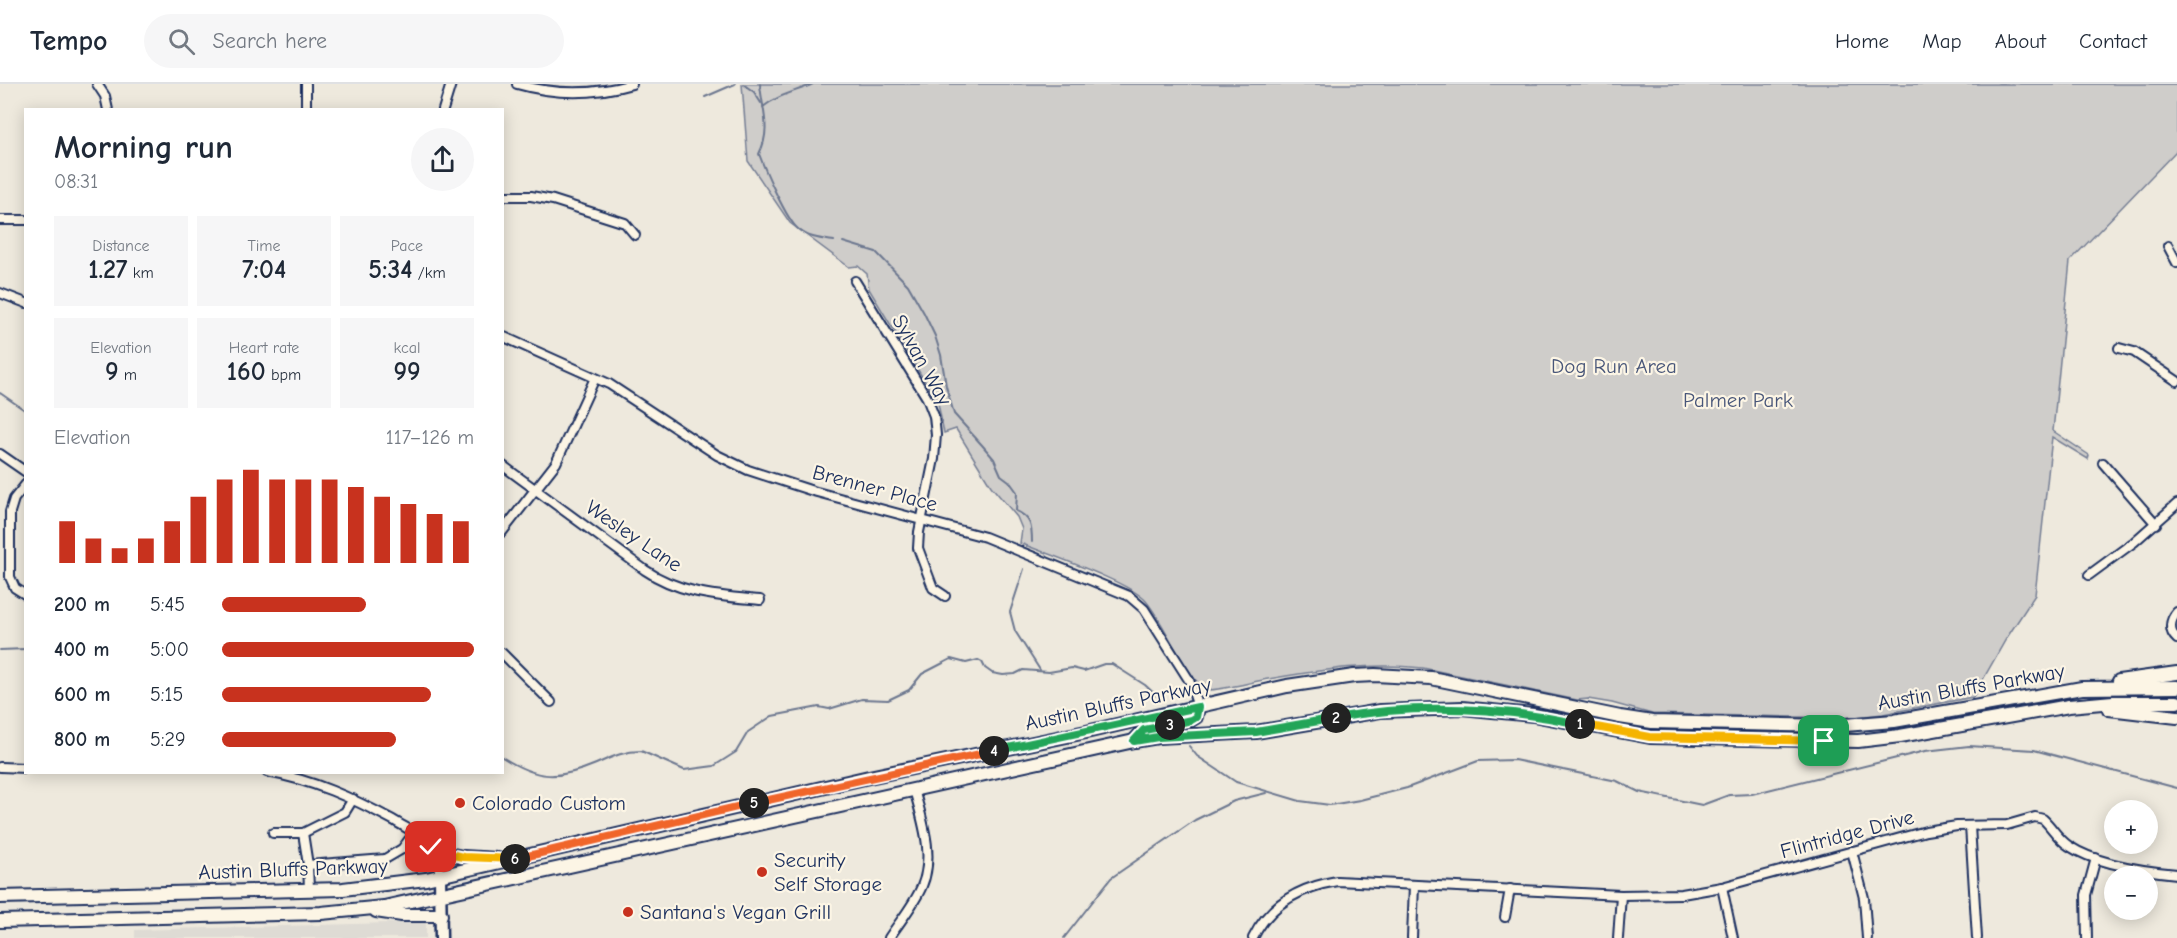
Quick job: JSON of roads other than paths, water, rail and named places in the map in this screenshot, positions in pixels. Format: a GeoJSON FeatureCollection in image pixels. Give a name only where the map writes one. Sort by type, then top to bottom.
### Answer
{"type":"FeatureCollection","features":[{"type":"Feature","properties":{"kind":"main road"},"geometry":{"type":"LineString","coordinates":[[2082,688],[2177,673]]}},
{"type":"Feature","properties":{"kind":"main road","name":"Austin Bluffs Parkway"},"geometry":{"type":"LineString","coordinates":[[0,897],[309,890],[368,887],[440,877],[868,777],[1287,686],[1375,675],[1458,682],[1611,716],[1652,722],[1833,726],[1894,721],[2082,688],[2177,687]]}},
{"type":"Feature","properties":{"kind":"main road","name":"Austin Bluffs Parkway"},"geometry":{"type":"LineString","coordinates":[[0,921],[166,918],[369,909],[440,896],[1134,741],[1158,737],[1256,732],[1356,714],[1424,708],[1497,711],[1650,737],[1858,741],[1900,736],[2069,706],[2113,702],[2177,702]]}},
{"type":"Feature","properties":{"kind":"main road"},"geometry":{"type":"LineString","coordinates":[[2069,706],[2177,717]]}},
{"type":"Feature","properties":{"kind":"main road"},"geometry":{"type":"LineString","coordinates":[[1134,741],[1144,730],[1191,720],[1196,717],[1198,707]]}},
{"type":"Feature","properties":{"kind":"main road"},"geometry":{"type":"LineString","coordinates":[[434,851],[463,857],[518,859]]}},
{"type":"Feature","properties":{"kind":"main road"},"geometry":{"type":"LineString","coordinates":[[369,909],[402,915],[441,915]]}},
{"type":"Feature","properties":{"kind":"street"},"geometry":{"type":"LineString","coordinates":[[97,84],[105,96],[108,108]]}},
{"type":"Feature","properties":{"kind":"street"},"geometry":{"type":"LineString","coordinates":[[306,84],[306,108]]}},
{"type":"Feature","properties":{"kind":"street"},"geometry":{"type":"LineString","coordinates":[[444,108],[452,84]]}},
{"type":"Feature","properties":{"kind":"street"},"geometry":{"type":"LineString","coordinates":[[517,84],[553,92],[579,93],[632,84]]}},
{"type":"Feature","properties":{"kind":"street"},"geometry":{"type":"LineString","coordinates":[[504,196],[531,196],[553,200],[625,223],[635,235]]}},
{"type":"Feature","properties":{"kind":"street"},"geometry":{"type":"LineString","coordinates":[[0,220],[24,220]]}},
{"type":"Feature","properties":{"kind":"street"},"geometry":{"type":"LineString","coordinates":[[2168,246],[2177,263]]}},
{"type":"Feature","properties":{"kind":"street","name":"Sylvan Way"},"geometry":{"type":"LineString","coordinates":[[855,281],[927,398],[934,416],[936,446],[918,541],[920,556],[933,588],[945,596]]}},
{"type":"Feature","properties":{"kind":"street"},"geometry":{"type":"LineString","coordinates":[[0,293],[24,302]]}},
{"type":"Feature","properties":{"kind":"street","name":"Brenner Place"},"geometry":{"type":"LineString","coordinates":[[504,337],[624,393],[717,455],[748,470],[813,491],[985,537],[1129,596],[1143,609],[1189,680],[1198,707]]}},
{"type":"Feature","properties":{"kind":"street"},"geometry":{"type":"LineString","coordinates":[[2119,348],[2134,352],[2177,381]]}},
{"type":"Feature","properties":{"kind":"street"},"geometry":{"type":"LineString","coordinates":[[504,529],[561,454],[595,378]]}},
{"type":"Feature","properties":{"kind":"street"},"geometry":{"type":"LineString","coordinates":[[0,454],[24,471]]}},
{"type":"Feature","properties":{"kind":"street"},"geometry":{"type":"LineString","coordinates":[[2103,464],[2156,524]]}},
{"type":"Feature","properties":{"kind":"street","name":"Wesley Lane"},"geometry":{"type":"LineString","coordinates":[[504,466],[664,582],[697,593],[760,600]]}},
{"type":"Feature","properties":{"kind":"street"},"geometry":{"type":"LineString","coordinates":[[24,487],[11,506],[10,577],[12,584],[24,594]]}},
{"type":"Feature","properties":{"kind":"street"},"geometry":{"type":"LineString","coordinates":[[2089,575],[2156,524],[2177,504]]}},
{"type":"Feature","properties":{"kind":"street"},"geometry":{"type":"LineString","coordinates":[[2174,615],[2171,631],[2177,639]]}},
{"type":"Feature","properties":{"kind":"street"},"geometry":{"type":"LineString","coordinates":[[504,655],[551,702]]}},
{"type":"Feature","properties":{"kind":"street"},"geometry":{"type":"LineString","coordinates":[[0,767],[24,768]]}},
{"type":"Feature","properties":{"kind":"street"},"geometry":{"type":"LineString","coordinates":[[275,774],[320,785],[353,799],[428,842],[434,851],[440,877],[441,938]]}},
{"type":"Feature","properties":{"kind":"street"},"geometry":{"type":"LineString","coordinates":[[889,938],[915,899],[926,873],[927,849],[914,789]]}},
{"type":"Feature","properties":{"kind":"street"},"geometry":{"type":"LineString","coordinates":[[273,833],[303,833],[345,812],[353,799]]}},
{"type":"Feature","properties":{"kind":"street","name":"Flintridge Drive"},"geometry":{"type":"LineString","coordinates":[[1253,938],[1269,913],[1286,899],[1319,884],[1337,880],[1621,895],[1682,894],[1722,886],[1926,831],[2007,825],[2039,817],[2046,821],[2069,846],[2096,858],[2177,874]]}},
{"type":"Feature","properties":{"kind":"street"},"geometry":{"type":"LineString","coordinates":[[1970,826],[1977,938]]}},
{"type":"Feature","properties":{"kind":"street"},"geometry":{"type":"LineString","coordinates":[[308,865],[385,859],[402,849],[414,832]]}},
{"type":"Feature","properties":{"kind":"street"},"geometry":{"type":"LineString","coordinates":[[303,833],[309,890]]}},
{"type":"Feature","properties":{"kind":"street"},"geometry":{"type":"LineString","coordinates":[[1852,851],[1864,898],[1866,938]]}},
{"type":"Feature","properties":{"kind":"street"},"geometry":{"type":"LineString","coordinates":[[2087,938],[2086,896],[2096,858]]}},
{"type":"Feature","properties":{"kind":"street"},"geometry":{"type":"LineString","coordinates":[[1412,938],[1414,885]]}},
{"type":"Feature","properties":{"kind":"street"},"geometry":{"type":"LineString","coordinates":[[1722,886],[1733,938]]}},
{"type":"Feature","properties":{"kind":"street"},"geometry":{"type":"LineString","coordinates":[[1505,917],[1510,890]]}},
{"type":"Feature","properties":{"kind":"street"},"geometry":{"type":"LineString","coordinates":[[1618,938],[1621,895]]}},
{"type":"Feature","properties":{"kind":"waterway"},"geometry":{"type":"LineString","coordinates":[[705,97],[735,84]]}},
{"type":"Feature","properties":{"kind":"waterway"},"geometry":{"type":"LineString","coordinates":[[743,84],[754,92],[761,103]]}},
{"type":"Feature","properties":{"kind":"waterway"},"geometry":{"type":"LineString","coordinates":[[760,84],[766,128],[759,154],[776,194],[798,229],[810,236],[834,241]]}},
{"type":"Feature","properties":{"kind":"waterway"},"geometry":{"type":"LineString","coordinates":[[763,107],[813,84]]}},
{"type":"Feature","properties":{"kind":"waterway"},"geometry":{"type":"LineString","coordinates":[[843,242],[876,252],[908,285],[935,336],[954,414],[994,459],[1001,475],[1017,492],[1016,511],[1028,519],[1032,542]]}},
{"type":"Feature","properties":{"kind":"waterway"},"geometry":{"type":"LineString","coordinates":[[0,393],[24,410]]}},
{"type":"Feature","properties":{"kind":"waterway"},"geometry":{"type":"LineString","coordinates":[[1024,569],[1010,612],[1015,631],[1040,670]]}},
{"type":"Feature","properties":{"kind":"waterway"},"geometry":{"type":"LineString","coordinates":[[0,650],[24,649]]}},
{"type":"Feature","properties":{"kind":"waterway"},"geometry":{"type":"LineString","coordinates":[[504,758],[527,770],[548,775],[570,773],[635,751],[641,751],[684,770],[714,766],[736,752],[748,732],[772,716],[819,707],[829,709],[862,699],[888,700],[909,690],[922,674],[951,659],[966,663],[978,660],[992,673],[1003,675],[1015,674],[1023,670],[1049,672],[1072,668],[1084,671],[1104,664],[1112,664],[1145,685],[1157,696]]}},
{"type":"Feature","properties":{"kind":"waterway"},"geometry":{"type":"LineString","coordinates":[[1189,746],[1197,756],[1236,782],[1300,801],[1330,805],[1407,788],[1478,761],[1514,760],[1617,781],[1639,792],[1702,805],[1729,795],[1752,794],[1925,751],[1969,746],[2034,750],[2177,788]]}},
{"type":"Feature","properties":{"kind":"waterway"},"geometry":{"type":"LineString","coordinates":[[1064,938],[1111,878],[1195,820],[1234,801],[1266,793]]}},
{"type":"Feature","properties":{"kind":"place","name":"Colorado Custom"},"geometry":{"type":"Point","coordinates":[460,803]}},
{"type":"Feature","properties":{"kind":"place","name":"Security Self Storage"},"geometry":{"type":"Point","coordinates":[762,872]}},
{"type":"Feature","properties":{"kind":"place","name":"Santana's Vegan Grill"},"geometry":{"type":"Point","coordinates":[628,912]}},
{"type":"Feature","properties":{"kind":"park label","name":"Dog Run Area"},"geometry":{"type":"Point","coordinates":[1614,366]}},
{"type":"Feature","properties":{"kind":"park label","name":"Palmer Park"},"geometry":{"type":"Point","coordinates":[1738,400]}}]}
